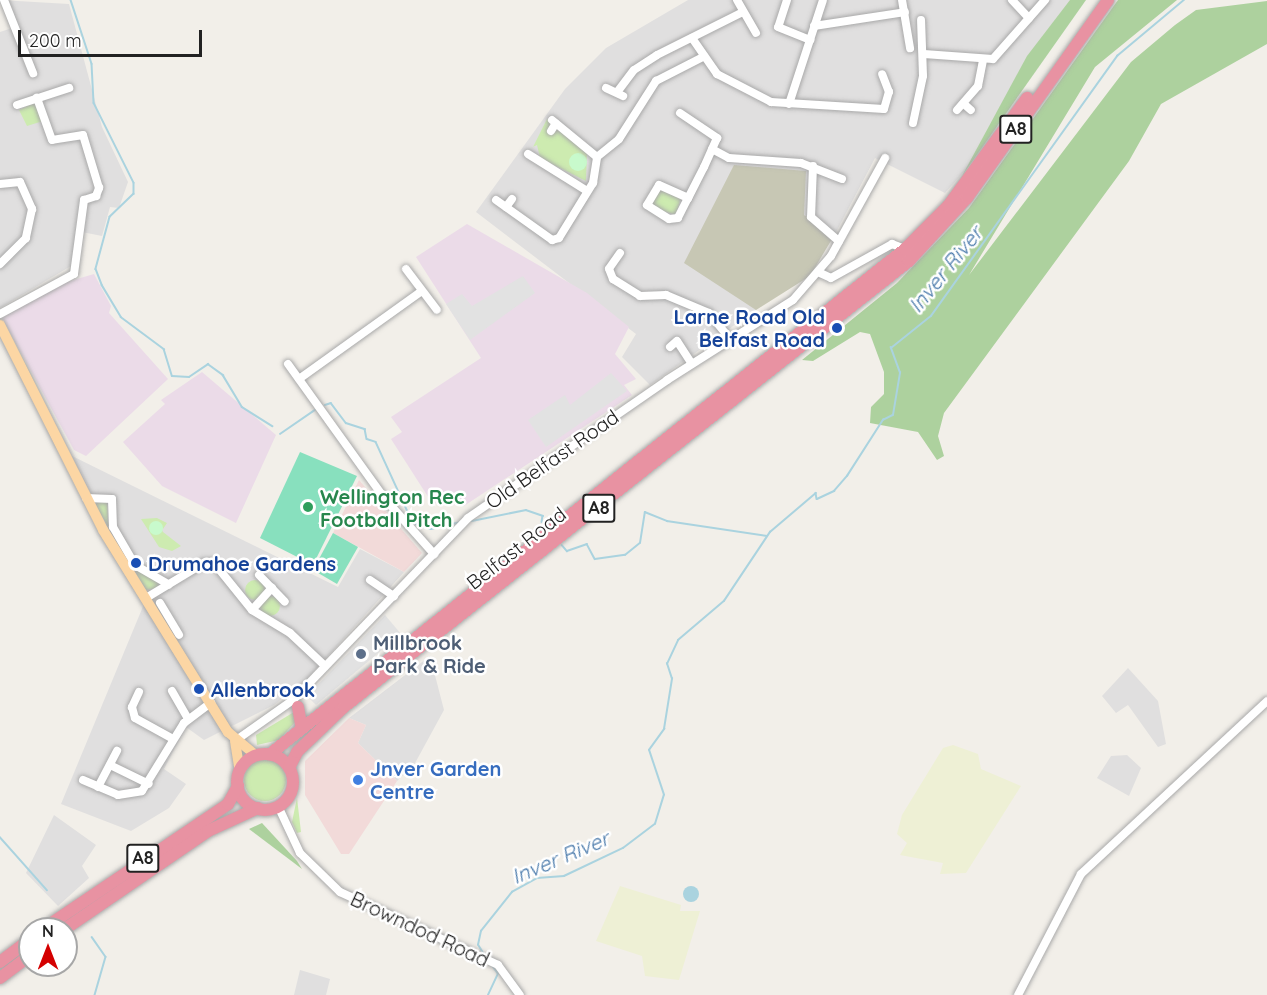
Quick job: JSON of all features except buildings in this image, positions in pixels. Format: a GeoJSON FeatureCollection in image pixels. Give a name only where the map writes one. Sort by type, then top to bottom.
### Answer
{"type":"FeatureCollection","features":[{"type":"Feature","properties":{"kind":"highway","name":"A8"},"geometry":{"type":"LineString","coordinates":[[911,251],[974,173],[1097,0]]}},
{"type":"Feature","properties":{"kind":"highway","name":"A8"},"geometry":{"type":"LineString","coordinates":[[911,251],[967,198],[1108,0]]}},
{"type":"Feature","properties":{"kind":"highway","name":"Belfast Road"},"geometry":{"type":"LineString","coordinates":[[270,754],[911,251]]}},
{"type":"Feature","properties":{"kind":"highway","name":"Belfast Road"},"geometry":{"type":"LineString","coordinates":[[289,768],[302,747],[344,707],[911,251]]}},
{"type":"Feature","properties":{"kind":"highway"},"geometry":{"type":"LineString","coordinates":[[296,704],[302,729]]}},
{"type":"Feature","properties":{"kind":"highway"},"geometry":{"type":"LineString","coordinates":[[240,771],[255,755],[270,754],[289,768]]}},
{"type":"Feature","properties":{"kind":"highway","name":"A8"},"geometry":{"type":"LineString","coordinates":[[78,920],[208,831],[258,808],[278,806],[292,787],[289,768]]}},
{"type":"Feature","properties":{"kind":"highway","name":"A8"},"geometry":{"type":"LineString","coordinates":[[61,917],[228,804],[238,786],[240,771]]}},
{"type":"Feature","properties":{"kind":"highway"},"geometry":{"type":"LineString","coordinates":[[238,786],[245,800],[258,808]]}},
{"type":"Feature","properties":{"kind":"highway"},"geometry":{"type":"LineString","coordinates":[[0,962],[18,948]]}},
{"type":"Feature","properties":{"kind":"highway"},"geometry":{"type":"LineString","coordinates":[[0,978],[18,964]]}},
{"type":"Feature","properties":{"kind":"main road"},"geometry":{"type":"LineString","coordinates":[[0,325],[86,498],[146,598],[174,633],[211,703],[235,741],[255,755]]}},
{"type":"Feature","properties":{"kind":"main road"},"geometry":{"type":"LineString","coordinates":[[235,741],[240,771]]}},
{"type":"Feature","properties":{"kind":"street"},"geometry":{"type":"LineString","coordinates":[[4,0],[33,73]]}},
{"type":"Feature","properties":{"kind":"street"},"geometry":{"type":"LineString","coordinates":[[736,0],[756,33]]}},
{"type":"Feature","properties":{"kind":"street"},"geometry":{"type":"LineString","coordinates":[[787,0],[778,27],[810,40]]}},
{"type":"Feature","properties":{"kind":"street"},"geometry":{"type":"LineString","coordinates":[[789,104],[823,0]]}},
{"type":"Feature","properties":{"kind":"street"},"geometry":{"type":"LineString","coordinates":[[902,0],[910,48]]}},
{"type":"Feature","properties":{"kind":"street"},"geometry":{"type":"LineString","coordinates":[[1012,0],[1029,18]]}},
{"type":"Feature","properties":{"kind":"street"},"geometry":{"type":"LineString","coordinates":[[924,54],[968,54],[982,61],[995,57],[1044,0]]}},
{"type":"Feature","properties":{"kind":"street"},"geometry":{"type":"LineString","coordinates":[[606,88],[620,93],[634,70],[743,12]]}},
{"type":"Feature","properties":{"kind":"street"},"geometry":{"type":"LineString","coordinates":[[814,26],[905,12]]}},
{"type":"Feature","properties":{"kind":"street"},"geometry":{"type":"LineString","coordinates":[[916,120],[924,54],[921,20]]}},
{"type":"Feature","properties":{"kind":"street"},"geometry":{"type":"LineString","coordinates":[[692,38],[701,58],[746,91],[789,104],[884,109],[889,92],[882,73]]}},
{"type":"Feature","properties":{"kind":"street"},"geometry":{"type":"LineString","coordinates":[[496,200],[509,203],[552,240],[587,191],[597,157],[619,139],[656,81],[701,58]]}},
{"type":"Feature","properties":{"kind":"street"},"geometry":{"type":"LineString","coordinates":[[971,110],[961,107],[978,86],[982,61]]}},
{"type":"Feature","properties":{"kind":"street"},"geometry":{"type":"LineString","coordinates":[[16,105],[69,87]]}},
{"type":"Feature","properties":{"kind":"street"},"geometry":{"type":"LineString","coordinates":[[0,314],[74,274],[84,200],[96,196],[99,188],[83,135],[52,140],[37,98]]}},
{"type":"Feature","properties":{"kind":"street"},"geometry":{"type":"LineString","coordinates":[[681,117],[716,133],[712,149],[688,198],[673,219],[647,205],[659,185],[688,198]]}},
{"type":"Feature","properties":{"kind":"street"},"geometry":{"type":"LineString","coordinates":[[551,131],[554,122],[597,157]]}},
{"type":"Feature","properties":{"kind":"street"},"geometry":{"type":"LineString","coordinates":[[712,149],[729,158],[813,166],[840,175]]}},
{"type":"Feature","properties":{"kind":"street"},"geometry":{"type":"LineString","coordinates":[[532,154],[587,191]]}},
{"type":"Feature","properties":{"kind":"street","name":"Old Belfast Road"},"geometry":{"type":"LineString","coordinates":[[235,741],[296,704],[325,666],[460,525],[692,364],[793,300],[818,272],[839,242],[885,158]]}},
{"type":"Feature","properties":{"kind":"street"},"geometry":{"type":"LineString","coordinates":[[813,166],[808,195],[813,222],[839,242]]}},
{"type":"Feature","properties":{"kind":"street"},"geometry":{"type":"LineString","coordinates":[[0,184],[20,182],[32,209],[26,238],[0,264]]}},
{"type":"Feature","properties":{"kind":"street"},"geometry":{"type":"LineString","coordinates":[[818,272],[831,278],[892,244],[911,251]]}},
{"type":"Feature","properties":{"kind":"street"},"geometry":{"type":"LineString","coordinates":[[620,253],[609,269],[613,279],[640,296],[666,295],[709,313],[731,340]]}},
{"type":"Feature","properties":{"kind":"street"},"geometry":{"type":"LineString","coordinates":[[406,269],[437,310]]}},
{"type":"Feature","properties":{"kind":"street"},"geometry":{"type":"LineString","coordinates":[[299,380],[422,291]]}},
{"type":"Feature","properties":{"kind":"street"},"geometry":{"type":"LineString","coordinates":[[670,347],[677,341],[692,364]]}},
{"type":"Feature","properties":{"kind":"street"},"geometry":{"type":"LineString","coordinates":[[288,364],[396,512],[434,554]]}},
{"type":"Feature","properties":{"kind":"street"},"geometry":{"type":"LineString","coordinates":[[86,498],[112,499],[113,527],[135,565],[169,585]]}},
{"type":"Feature","properties":{"kind":"street"},"geometry":{"type":"LineString","coordinates":[[146,598],[212,562],[252,610],[290,633],[325,666]]}},
{"type":"Feature","properties":{"kind":"street"},"geometry":{"type":"LineString","coordinates":[[259,575],[285,602]]}},
{"type":"Feature","properties":{"kind":"street"},"geometry":{"type":"LineString","coordinates":[[370,580],[394,596]]}},
{"type":"Feature","properties":{"kind":"street"},"geometry":{"type":"LineString","coordinates":[[252,610],[272,588]]}},
{"type":"Feature","properties":{"kind":"street"},"geometry":{"type":"LineString","coordinates":[[160,603],[174,633]]}},
{"type":"Feature","properties":{"kind":"street"},"geometry":{"type":"LineString","coordinates":[[139,692],[132,707],[135,718],[173,740]]}},
{"type":"Feature","properties":{"kind":"street"},"geometry":{"type":"LineString","coordinates":[[172,697],[188,719]]}},
{"type":"Feature","properties":{"kind":"street"},"geometry":{"type":"LineString","coordinates":[[1018,995],[1081,874],[1267,701]]}},
{"type":"Feature","properties":{"kind":"street"},"geometry":{"type":"LineString","coordinates":[[83,780],[98,788],[127,795],[149,784],[173,740],[188,719],[211,703]]}},
{"type":"Feature","properties":{"kind":"street"},"geometry":{"type":"LineString","coordinates":[[98,788],[117,751]]}},
{"type":"Feature","properties":{"kind":"street"},"geometry":{"type":"LineString","coordinates":[[110,765],[149,784]]}},
{"type":"Feature","properties":{"kind":"street","name":"Browndod Road"},"geometry":{"type":"LineString","coordinates":[[278,806],[295,847],[340,892],[474,956],[498,965],[520,995]]}},
{"type":"Feature","properties":{"kind":"shaded area"},"geometry":{"type":"Polygon","coordinates":[[[0,0],[69,4],[102,127],[128,182],[119,208],[110,207],[102,236],[77,231],[71,266],[0,308],[0,32],[12,28],[0,0]]]}},
{"type":"Feature","properties":{"kind":"shaded area"},"geometry":{"type":"Polygon","coordinates":[[[688,0],[1074,0],[1017,78],[991,141],[945,193],[875,158],[835,234],[804,215],[757,309],[650,385],[622,357],[636,334],[476,212],[565,89],[606,48],[688,0]]]}},
{"type":"Feature","properties":{"kind":"shaded area"},"geometry":{"type":"Polygon","coordinates":[[[734,165],[806,171],[804,215],[835,234],[810,276],[756,310],[684,263],[734,165]]]}},
{"type":"Feature","properties":{"kind":"shaded area"},"geometry":{"type":"Polygon","coordinates":[[[467,224],[587,293],[629,327],[615,354],[636,379],[624,385],[632,395],[464,506],[432,503],[391,439],[402,432],[391,417],[481,358],[416,257],[467,224]]]}},
{"type":"Feature","properties":{"kind":"shaded area"},"geometry":{"type":"Polygon","coordinates":[[[94,274],[111,306],[109,313],[168,379],[86,456],[74,450],[2,318],[60,284],[94,274]]]}},
{"type":"Feature","properties":{"kind":"shaded area"},"geometry":{"type":"Polygon","coordinates":[[[523,276],[535,293],[470,340],[446,304],[462,294],[472,306],[523,276]]]}},
{"type":"Feature","properties":{"kind":"shaded area"},"geometry":{"type":"Polygon","coordinates":[[[202,372],[276,435],[236,523],[162,486],[123,442],[165,404],[161,400],[202,372]]]}},
{"type":"Feature","properties":{"kind":"shaded area"},"geometry":{"type":"Polygon","coordinates":[[[611,373],[627,391],[546,447],[528,420],[565,395],[570,405],[611,373]]]}},
{"type":"Feature","properties":{"kind":"shaded area"},"geometry":{"type":"Polygon","coordinates":[[[68,454],[338,587],[360,549],[404,572],[309,677],[274,705],[204,740],[186,727],[164,769],[186,784],[169,808],[131,831],[61,804],[149,592],[68,454]]]}},
{"type":"Feature","properties":{"kind":"shaded area"},"geometry":{"type":"Polygon","coordinates":[[[359,480],[422,553],[404,572],[333,533],[359,480]]]}},
{"type":"Feature","properties":{"kind":"shaded area","name":"Millbrook Park & Ride"},"geometry":{"type":"Polygon","coordinates":[[[385,615],[401,634],[316,705],[307,696],[385,615]]]}},
{"type":"Feature","properties":{"kind":"shaded area"},"geometry":{"type":"Polygon","coordinates":[[[430,656],[444,710],[414,765],[397,781],[358,743],[366,725],[349,718],[430,656]]]}},
{"type":"Feature","properties":{"kind":"shaded area"},"geometry":{"type":"Polygon","coordinates":[[[1128,668],[1158,701],[1166,744],[1158,747],[1128,705],[1116,713],[1102,696],[1128,668]]]}},
{"type":"Feature","properties":{"kind":"shaded area"},"geometry":{"type":"Polygon","coordinates":[[[349,718],[366,725],[358,743],[397,781],[349,854],[341,854],[305,795],[305,761],[349,718]]]}},
{"type":"Feature","properties":{"kind":"shaded area"},"geometry":{"type":"Polygon","coordinates":[[[953,745],[978,754],[981,769],[1021,786],[966,873],[940,874],[943,863],[900,855],[907,843],[897,834],[902,815],[943,748],[953,745]]]}},
{"type":"Feature","properties":{"kind":"shaded area"},"geometry":{"type":"Polygon","coordinates":[[[1127,755],[1141,768],[1129,796],[1097,778],[1111,756],[1127,755]]]}},
{"type":"Feature","properties":{"kind":"shaded area"},"geometry":{"type":"Polygon","coordinates":[[[54,815],[96,845],[82,866],[89,878],[58,906],[26,873],[54,815]]]}},
{"type":"Feature","properties":{"kind":"shaded area"},"geometry":{"type":"Polygon","coordinates":[[[620,886],[681,905],[680,911],[700,911],[679,980],[645,976],[642,956],[596,941],[620,886]]]}},
{"type":"Feature","properties":{"kind":"shaded area"},"geometry":{"type":"Polygon","coordinates":[[[300,970],[330,979],[326,995],[294,995],[300,970]]]}},
{"type":"Feature","properties":{"kind":"green space"},"geometry":{"type":"Polygon","coordinates":[[[1070,0],[1086,0],[962,176],[1027,56],[1070,0]]]}},
{"type":"Feature","properties":{"kind":"green space"},"geometry":{"type":"Polygon","coordinates":[[[1118,0],[1177,0],[1095,67],[969,275],[1131,62],[1175,25],[1196,10],[1267,1],[1267,44],[1161,104],[1129,161],[944,413],[938,436],[944,456],[937,460],[918,432],[870,423],[871,407],[884,394],[884,372],[870,334],[860,332],[813,361],[802,360],[897,283],[969,208],[1118,0]]]}},
{"type":"Feature","properties":{"kind":"green space"},"geometry":{"type":"Polygon","coordinates":[[[36,102],[43,121],[27,126],[19,110],[36,102]]]}},
{"type":"Feature","properties":{"kind":"green space"},"geometry":{"type":"Polygon","coordinates":[[[547,119],[587,152],[586,181],[540,158],[537,145],[533,147],[547,119]]]}},
{"type":"Feature","properties":{"kind":"green space"},"geometry":{"type":"Polygon","coordinates":[[[578,153],[584,156],[587,162],[584,168],[578,171],[572,168],[569,162],[572,156],[578,153]]]}},
{"type":"Feature","properties":{"kind":"green space"},"geometry":{"type":"Polygon","coordinates":[[[657,188],[681,197],[676,215],[654,208],[651,197],[657,188]]]}},
{"type":"Feature","properties":{"kind":"green space","name":"Wellington Rec Football Pitch"},"geometry":{"type":"Polygon","coordinates":[[[300,452],[357,476],[313,565],[260,538],[300,452]]]}},
{"type":"Feature","properties":{"kind":"green space"},"geometry":{"type":"Polygon","coordinates":[[[107,499],[108,522],[125,551],[160,581],[157,588],[146,590],[93,501],[107,499]]]}},
{"type":"Feature","properties":{"kind":"green space"},"geometry":{"type":"Polygon","coordinates":[[[157,518],[167,523],[163,529],[157,520],[163,532],[181,546],[172,551],[159,547],[141,519],[157,518]]]}},
{"type":"Feature","properties":{"kind":"green space"},"geometry":{"type":"Polygon","coordinates":[[[156,521],[161,523],[163,528],[161,533],[156,535],[151,533],[149,528],[151,523],[156,521]]]}},
{"type":"Feature","properties":{"kind":"green space"},"geometry":{"type":"Polygon","coordinates":[[[333,533],[358,547],[337,584],[313,570],[333,533]]]}},
{"type":"Feature","properties":{"kind":"green space"},"geometry":{"type":"Polygon","coordinates":[[[255,580],[262,583],[265,590],[262,597],[255,600],[248,597],[245,590],[248,583],[255,580]]]}},
{"type":"Feature","properties":{"kind":"green space"},"geometry":{"type":"Polygon","coordinates":[[[270,596],[277,599],[280,606],[277,613],[270,616],[263,613],[260,606],[263,599],[270,596]]]}},
{"type":"Feature","properties":{"kind":"green space"},"geometry":{"type":"Polygon","coordinates":[[[294,712],[296,721],[279,740],[257,745],[256,735],[294,712]]]}},
{"type":"Feature","properties":{"kind":"green space"},"geometry":{"type":"Polygon","coordinates":[[[265,759],[280,765],[286,780],[280,795],[265,801],[250,795],[244,780],[250,765],[265,759]]]}},
{"type":"Feature","properties":{"kind":"green space"},"geometry":{"type":"Polygon","coordinates":[[[297,798],[301,832],[297,833],[292,822],[297,798]]]}},
{"type":"Feature","properties":{"kind":"green space"},"geometry":{"type":"Polygon","coordinates":[[[262,823],[297,861],[302,869],[249,829],[262,823]]]}},
{"type":"Feature","properties":{"kind":"water"},"geometry":{"type":"Polygon","coordinates":[[[691,886],[699,894],[691,902],[683,894],[691,886]]]}},
{"type":"Feature","properties":{"kind":"waterway"},"geometry":{"type":"LineString","coordinates":[[71,0],[92,64],[94,103],[134,183],[134,194],[110,217],[96,269],[102,285],[121,317],[164,349],[172,376],[189,377],[208,364],[223,375],[242,407],[273,426]]}},
{"type":"Feature","properties":{"kind":"waterway","name":"Inver River"},"geometry":{"type":"LineString","coordinates":[[483,953],[478,945],[481,931],[512,892],[537,878],[564,876],[623,848],[655,824],[664,795],[649,750],[664,729],[672,679],[667,664],[678,640],[724,601],[770,532],[816,493],[817,499],[834,491],[847,476],[883,420],[893,415],[900,373],[891,348],[931,316],[1117,56],[1184,0]]}},
{"type":"Feature","properties":{"kind":"waterway"},"geometry":{"type":"LineString","coordinates":[[325,405],[331,403],[346,423],[365,429],[367,439],[376,442],[413,523],[431,529],[458,523]]}},
{"type":"Feature","properties":{"kind":"waterway"},"geometry":{"type":"LineString","coordinates":[[280,434],[315,410]]}},
{"type":"Feature","properties":{"kind":"waterway"},"geometry":{"type":"LineString","coordinates":[[472,521],[526,510],[543,516],[542,522]]}},
{"type":"Feature","properties":{"kind":"waterway"},"geometry":{"type":"LineString","coordinates":[[562,545],[567,551],[587,544],[595,559],[625,555],[640,543],[645,512],[667,521],[767,536]]}},
{"type":"Feature","properties":{"kind":"waterway"},"geometry":{"type":"LineString","coordinates":[[0,837],[47,890]]}},
{"type":"Feature","properties":{"kind":"waterway"},"geometry":{"type":"LineString","coordinates":[[92,937],[106,957],[95,995]]}},
{"type":"Feature","properties":{"kind":"waterway","name":"Inver River"},"geometry":{"type":"LineString","coordinates":[[488,995],[498,974],[493,967]]}},
{"type":"Feature","properties":{"kind":"place","name":"Larne Road Old Belfast Road"},"geometry":{"type":"Point","coordinates":[837,328]}},
{"type":"Feature","properties":{"kind":"place","name":"Wellington Rec Football Pitch"},"geometry":{"type":"Point","coordinates":[308,507]}},
{"type":"Feature","properties":{"kind":"place","name":"Drumahoe Gardens"},"geometry":{"type":"Point","coordinates":[136,563]}},
{"type":"Feature","properties":{"kind":"place","name":"Millbrook Park & Ride"},"geometry":{"type":"Point","coordinates":[361,654]}},
{"type":"Feature","properties":{"kind":"place","name":"Allenbrook"},"geometry":{"type":"Point","coordinates":[199,689]}},
{"type":"Feature","properties":{"kind":"place","name":"Jnver Garden Centre"},"geometry":{"type":"Point","coordinates":[358,780]}}]}
